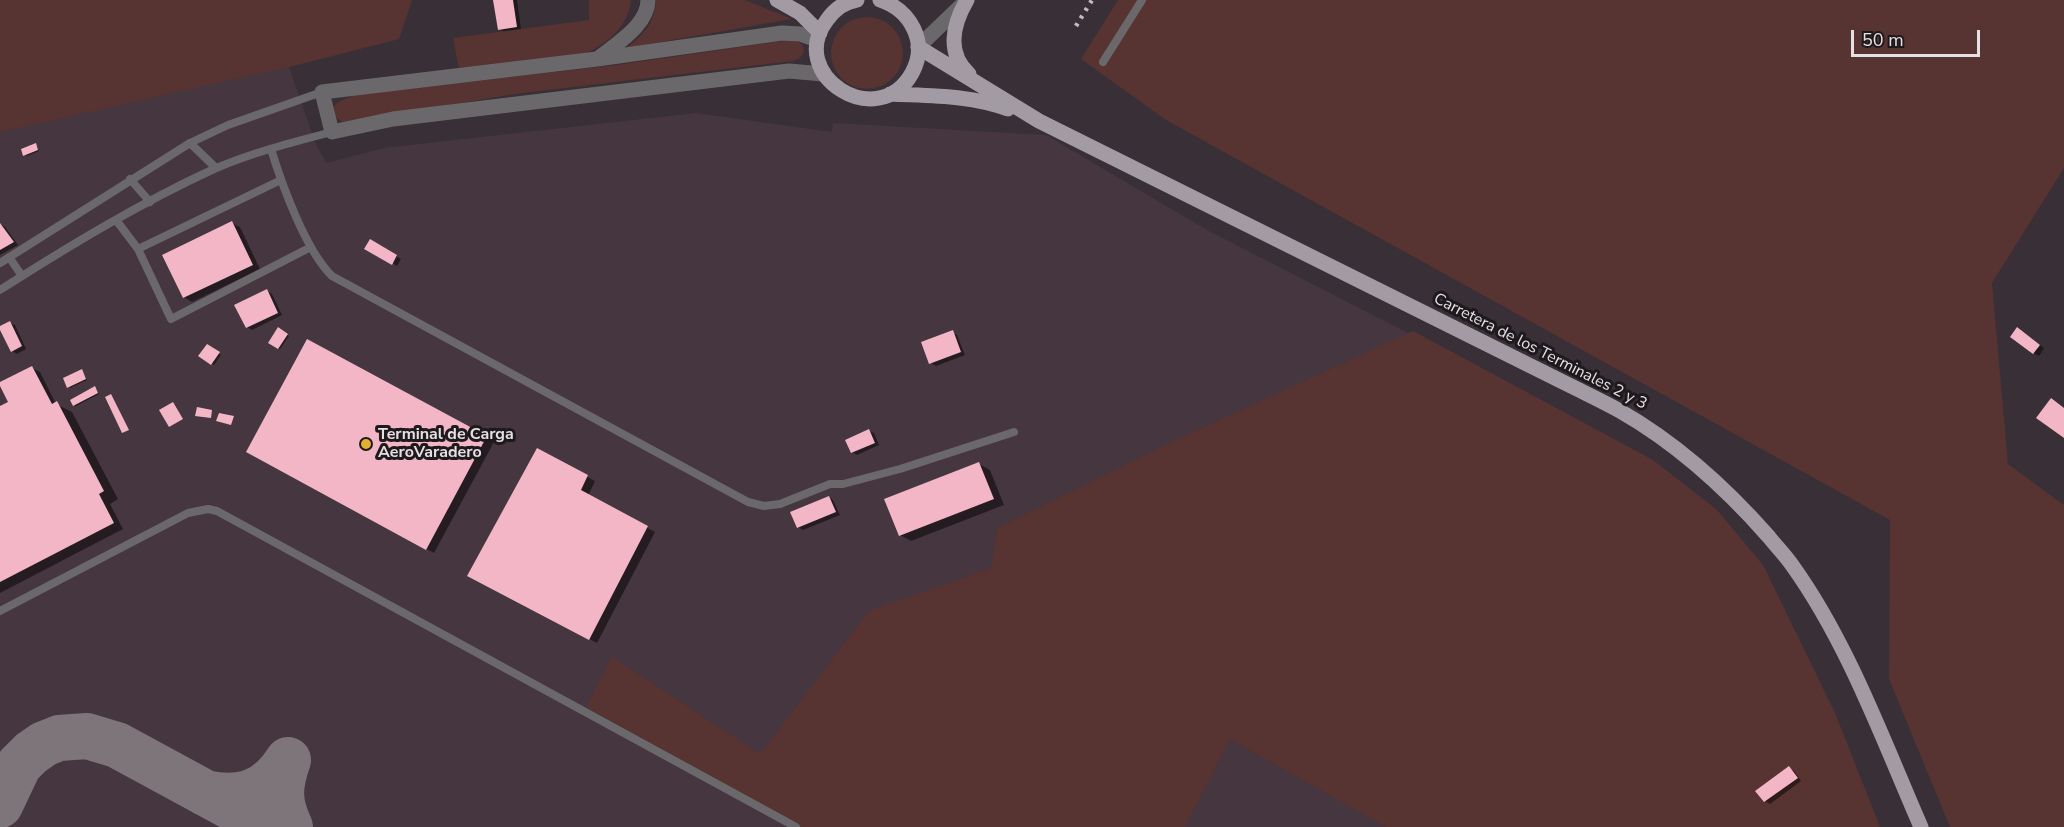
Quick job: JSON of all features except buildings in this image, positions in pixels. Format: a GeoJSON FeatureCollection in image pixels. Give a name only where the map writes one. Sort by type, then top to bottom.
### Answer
{"type":"FeatureCollection","features":[{"type":"Feature","properties":{"kind":"main road"},"geometry":{"type":"LineString","coordinates":[[777,0],[800,13],[818,37]]}},
{"type":"Feature","properties":{"kind":"main road"},"geometry":{"type":"LineString","coordinates":[[823,74],[817,53],[818,37],[832,14],[851,0]]}},
{"type":"Feature","properties":{"kind":"main road"},"geometry":{"type":"LineString","coordinates":[[880,0],[891,4],[906,16],[916,35],[918,47],[917,58],[908,80],[890,94]]}},
{"type":"Feature","properties":{"kind":"main road"},"geometry":{"type":"LineString","coordinates":[[967,0],[955,27],[955,48],[958,62],[980,84]]}},
{"type":"Feature","properties":{"kind":"main road","name":"Carretera de los Terminales 2 y 3"},"geometry":{"type":"LineString","coordinates":[[918,47],[1039,121],[1620,411],[1665,441],[1748,513],[1785,556],[1826,618],[1853,673],[1921,827]]}},
{"type":"Feature","properties":{"kind":"main road","name":"Carretera de los Terminales 2 y 3"},"geometry":{"type":"LineString","coordinates":[[823,74],[839,90],[855,97],[873,99],[890,94],[945,97],[991,103],[1039,121]]}},
{"type":"Feature","properties":{"kind":"street"},"geometry":{"type":"LineString","coordinates":[[597,59],[633,31],[648,8],[648,0]]}},
{"type":"Feature","properties":{"kind":"street"},"geometry":{"type":"LineString","coordinates":[[918,47],[967,0]]}},
{"type":"Feature","properties":{"kind":"street"},"geometry":{"type":"LineString","coordinates":[[818,37],[782,33],[597,59],[322,92],[332,132],[393,119],[789,71],[823,74]]}},
{"type":"Feature","properties":{"kind":"lane"},"geometry":{"type":"LineString","coordinates":[[1103,62],[1142,0]]}},
{"type":"Feature","properties":{"kind":"lane"},"geometry":{"type":"LineString","coordinates":[[0,263],[190,143],[228,124],[322,92]]}},
{"type":"Feature","properties":{"kind":"lane"},"geometry":{"type":"LineString","coordinates":[[0,290],[116,220],[216,168],[271,149],[332,132]]}},
{"type":"Feature","properties":{"kind":"lane"},"geometry":{"type":"LineString","coordinates":[[190,143],[216,168]]}},
{"type":"Feature","properties":{"kind":"lane"},"geometry":{"type":"LineString","coordinates":[[271,149],[280,180],[318,262],[332,276],[748,502],[764,506],[780,504],[830,484],[843,484],[890,472],[1014,432]]}},
{"type":"Feature","properties":{"kind":"lane"},"geometry":{"type":"LineString","coordinates":[[130,179],[150,202]]}},
{"type":"Feature","properties":{"kind":"lane"},"geometry":{"type":"LineString","coordinates":[[138,249],[280,180]]}},
{"type":"Feature","properties":{"kind":"lane"},"geometry":{"type":"LineString","coordinates":[[116,220],[138,249],[171,319],[311,247]]}},
{"type":"Feature","properties":{"kind":"lane"},"geometry":{"type":"LineString","coordinates":[[9,257],[22,276]]}},
{"type":"Feature","properties":{"kind":"lane"},"geometry":{"type":"LineString","coordinates":[[0,611],[188,513],[208,509],[217,511],[796,827]]}},
{"type":"Feature","properties":{"kind":"shaded area"},"geometry":{"type":"Polygon","coordinates":[[[0,0],[412,0],[399,39],[289,67],[316,145],[327,163],[384,148],[696,113],[832,132],[833,123],[1046,135],[1207,230],[1408,333],[1413,331],[1653,460],[1717,510],[1763,565],[1835,713],[1880,827],[0,827],[0,0]]]}},
{"type":"Feature","properties":{"kind":"shaded area"},"geometry":{"type":"Polygon","coordinates":[[[0,0],[412,0],[399,39],[289,67],[0,132],[0,0]]]}},
{"type":"Feature","properties":{"kind":"shaded area"},"geometry":{"type":"Polygon","coordinates":[[[589,0],[631,0],[622,26],[594,49],[586,53],[459,69],[453,38],[589,20],[589,0]]]}},
{"type":"Feature","properties":{"kind":"shaded area"},"geometry":{"type":"Polygon","coordinates":[[[656,0],[745,0],[792,19],[627,48],[648,27],[656,0]]]}},
{"type":"Feature","properties":{"kind":"shaded area"},"geometry":{"type":"Polygon","coordinates":[[[1118,0],[2064,0],[2064,168],[1992,283],[2008,464],[2064,505],[2064,827],[1950,827],[1889,679],[1890,520],[1166,120],[1081,59],[1118,0]]]}},
{"type":"Feature","properties":{"kind":"shaded area"},"geometry":{"type":"Polygon","coordinates":[[[867,17],[887,23],[897,33],[903,53],[897,73],[887,83],[867,89],[847,83],[837,73],[831,53],[837,33],[847,23],[867,17]]]}},
{"type":"Feature","properties":{"kind":"shaded area"},"geometry":{"type":"Polygon","coordinates":[[[789,40],[799,42],[803,46],[804,52],[800,58],[793,61],[514,94],[344,123],[337,118],[333,109],[339,102],[356,95],[616,65],[789,40]]]}},
{"type":"Feature","properties":{"kind":"shaded area"},"geometry":{"type":"Polygon","coordinates":[[[1413,331],[1653,460],[1717,510],[1763,565],[1835,713],[1880,827],[1386,827],[1230,739],[1185,827],[800,827],[670,757],[671,754],[586,707],[612,657],[760,754],[869,611],[991,568],[997,528],[1165,445],[1413,331]]]}},
{"type":"Feature","properties":{"kind":"taxiway"},"geometry":{"type":"LineString","coordinates":[[0,805],[19,765],[31,753],[59,738],[87,736],[117,745],[268,827]]}},
{"type":"Feature","properties":{"kind":"taxiway"},"geometry":{"type":"LineString","coordinates":[[205,793],[231,796],[253,792],[272,780],[288,760],[281,794],[283,810],[290,827]]}},
{"type":"Feature","properties":{"kind":"railway"},"geometry":{"type":"LineString","coordinates":[[1076,26],[1092,0]]}},
{"type":"Feature","properties":{"kind":"place","name":"Terminal de Carga AeroVaradero"},"geometry":{"type":"Point","coordinates":[366,444]}}]}
